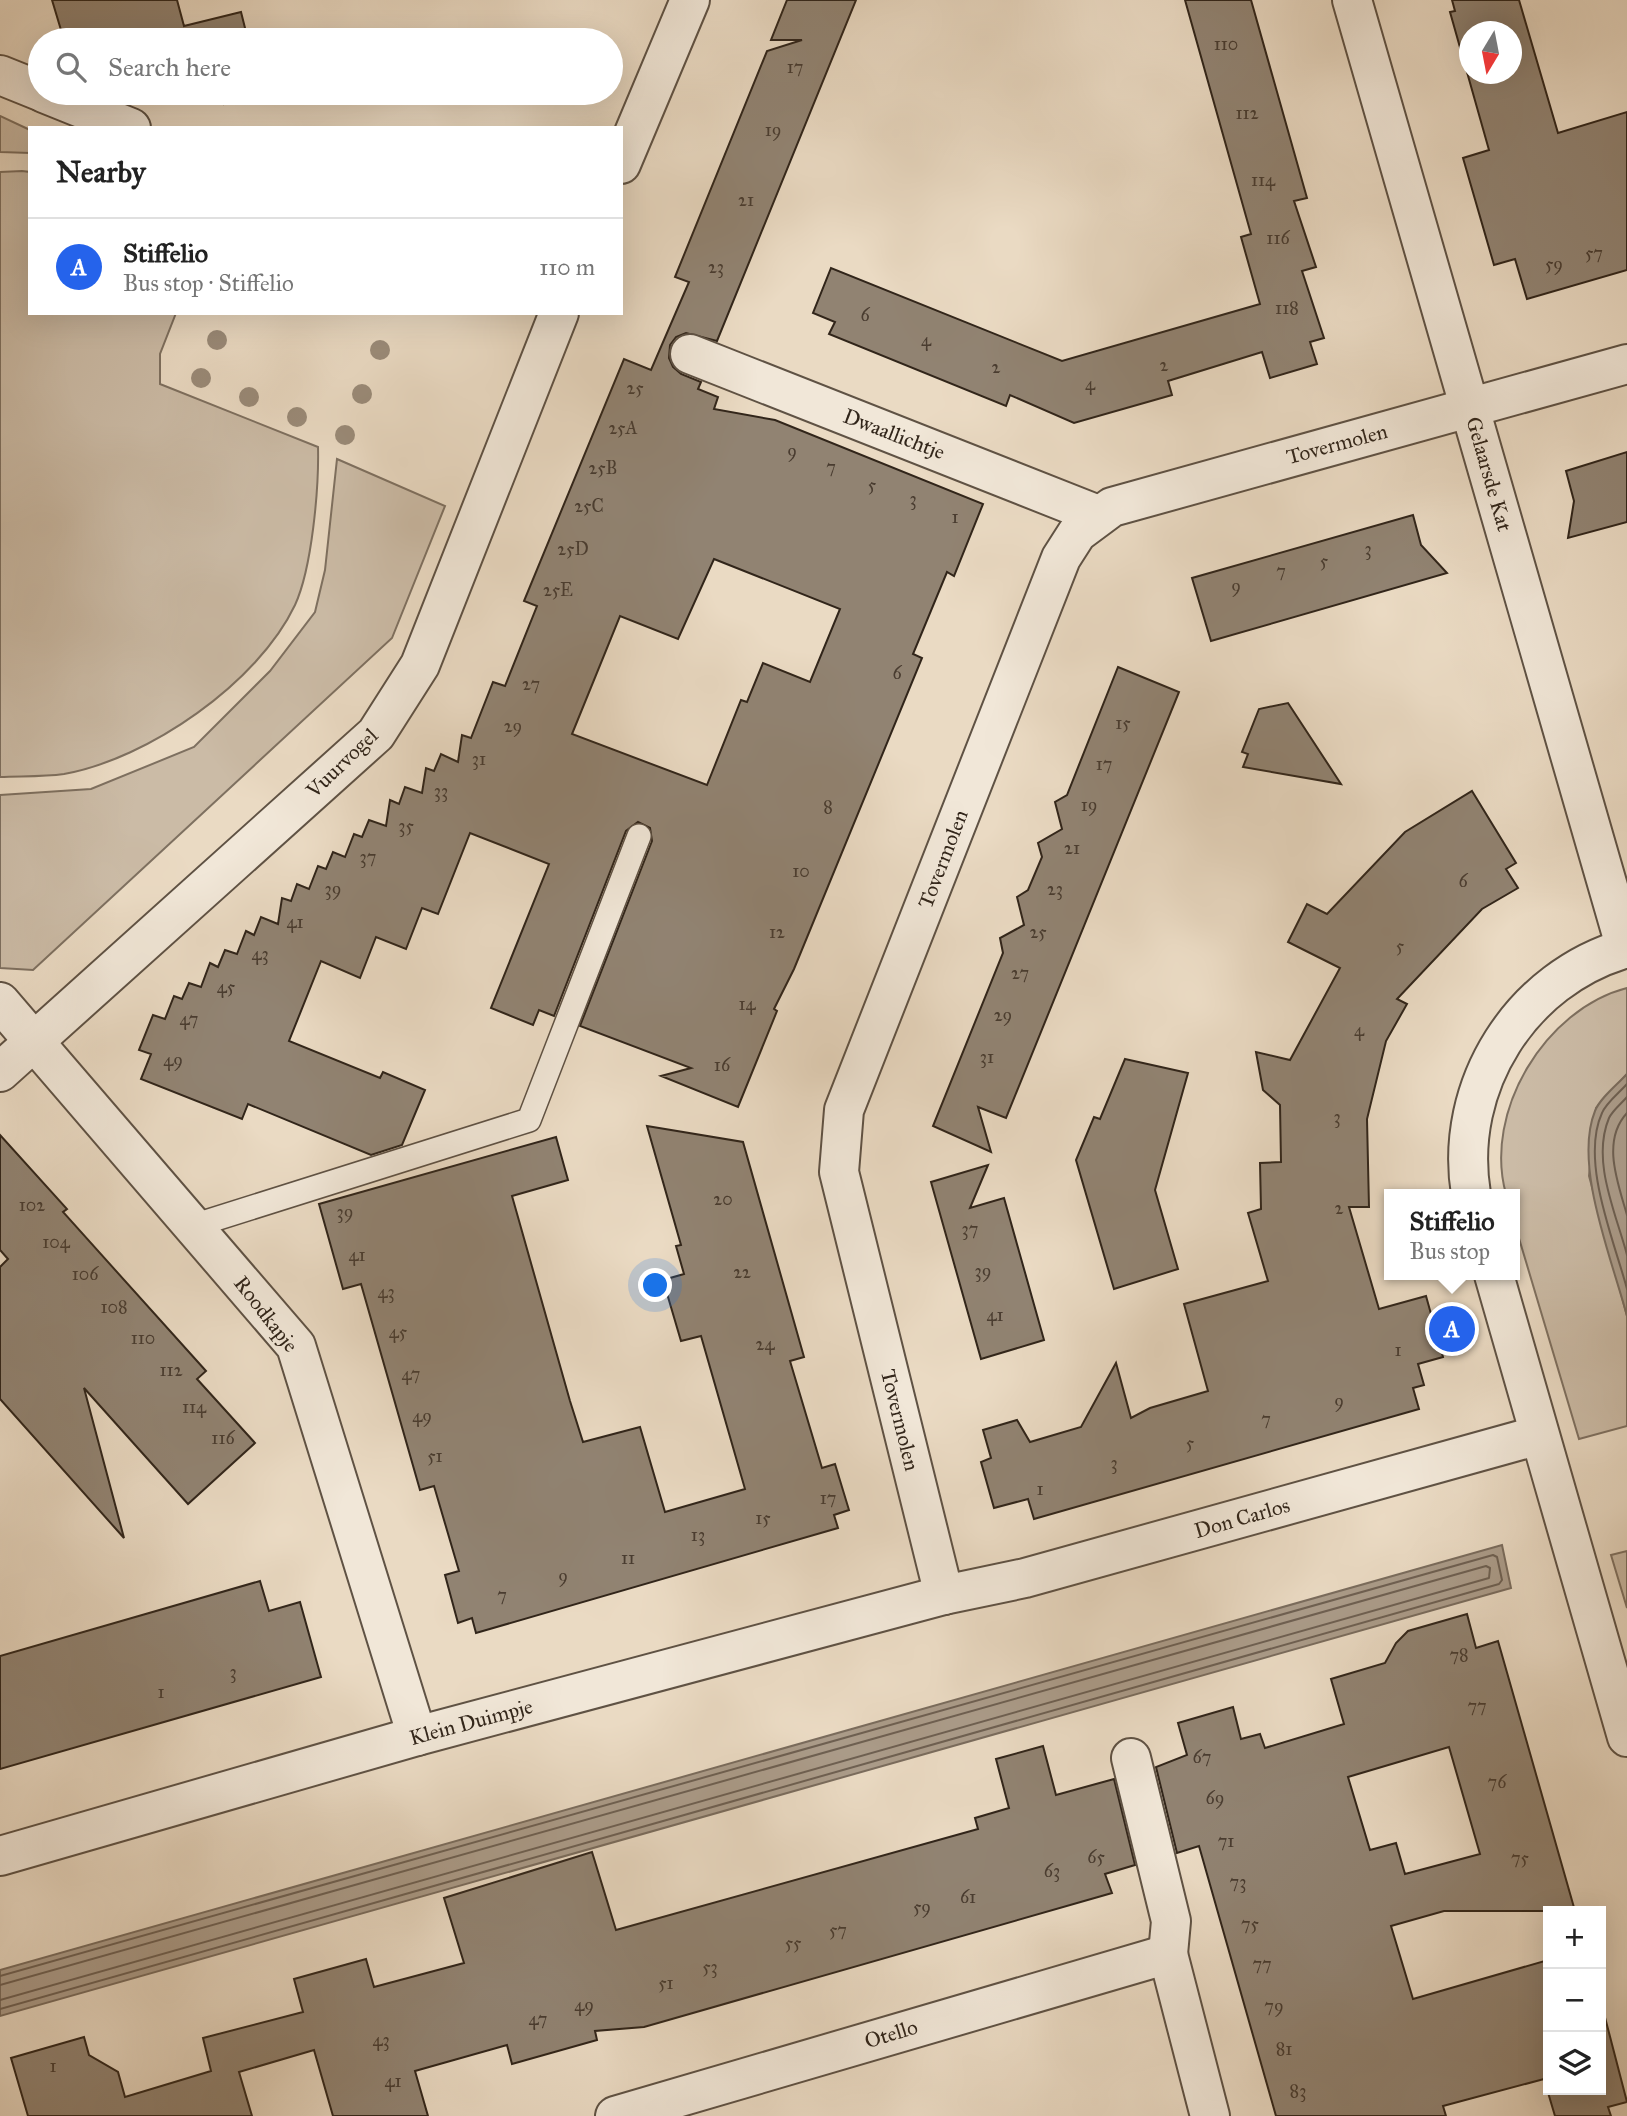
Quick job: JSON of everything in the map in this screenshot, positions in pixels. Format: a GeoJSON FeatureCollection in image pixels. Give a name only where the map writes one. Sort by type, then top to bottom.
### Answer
{"type":"FeatureCollection","features":[{"type":"Feature","properties":{"kind":"street"},"geometry":{"type":"LineString","coordinates":[[623,159],[690,0]]}},
{"type":"Feature","properties":{"kind":"street","name":"Gelaarsde Kat"},"geometry":{"type":"LineString","coordinates":[[1352,0],[1626,948]]}},
{"type":"Feature","properties":{"kind":"street"},"geometry":{"type":"LineString","coordinates":[[0,75],[28,86]]}},
{"type":"Feature","properties":{"kind":"street"},"geometry":{"type":"LineString","coordinates":[[74,105],[126,126]]}},
{"type":"Feature","properties":{"kind":"street","name":"Vuurvogel"},"geometry":{"type":"LineString","coordinates":[[0,1072],[376,734],[420,665],[558,315]]}},
{"type":"Feature","properties":{"kind":"street","name":"Dwaallichtje"},"geometry":{"type":"LineString","coordinates":[[690,354],[1098,514]]}},
{"type":"Feature","properties":{"kind":"street","name":"Tovermolen"},"geometry":{"type":"LineString","coordinates":[[944,1595],[839,1172],[844,1110],[1060,558],[1077,533],[1098,514],[1112,507],[1627,364]]}},
{"type":"Feature","properties":{"kind":"street"},"geometry":{"type":"LineString","coordinates":[[1470,1189],[1467,1170],[1469,1136],[1476,1100],[1497,1047],[1514,1023],[1553,985],[1599,957],[1626,948]]}},
{"type":"Feature","properties":{"kind":"street","name":"Roodkapje"},"geometry":{"type":"LineString","coordinates":[[0,1002],[296,1346],[417,1736]]}},
{"type":"Feature","properties":{"kind":"street"},"geometry":{"type":"LineString","coordinates":[[1495,1280],[1627,1737]]}},
{"type":"Feature","properties":{"kind":"street","name":"Don Carlos"},"geometry":{"type":"LineString","coordinates":[[944,1595],[1025,1578],[1539,1435]]}},
{"type":"Feature","properties":{"kind":"street","name":"Klein Duimpje"},"geometry":{"type":"LineString","coordinates":[[0,1856],[417,1736],[944,1595]]}},
{"type":"Feature","properties":{"kind":"street"},"geometry":{"type":"LineString","coordinates":[[1131,1758],[1171,1921],[1168,1954],[1210,2116]]}},
{"type":"Feature","properties":{"kind":"street","name":"Otello"},"geometry":{"type":"LineString","coordinates":[[615,2116],[1168,1954]]}},
{"type":"Feature","properties":{"kind":"lane"},"geometry":{"type":"LineString","coordinates":[[193,1226],[529,1120],[639,836]]}},
{"type":"Feature","properties":{"kind":"shaded area"},"geometry":{"type":"Polygon","coordinates":[[[0,116],[28,129],[28,153],[0,152],[0,116]]]}},
{"type":"Feature","properties":{"kind":"shaded area"},"geometry":{"type":"Polygon","coordinates":[[[0,172],[28,172],[28,315],[175,315],[160,354],[160,384],[318,447],[316,505],[306,570],[295,605],[278,634],[228,689],[164,735],[97,766],[64,774],[0,777],[0,172]]]}},
{"type":"Feature","properties":{"kind":"shaded area"},"geometry":{"type":"Polygon","coordinates":[[[337,459],[445,506],[392,638],[33,970],[0,968],[0,795],[91,789],[194,747],[270,671],[315,612],[325,570],[337,459]]]}},
{"type":"Feature","properties":{"kind":"shaded area"},"geometry":{"type":"Polygon","coordinates":[[[1627,988],[1627,1074],[1596,1108],[1589,1176],[1627,1316],[1627,1426],[1579,1439],[1520,1242],[1520,1189],[1505,1189],[1501,1162],[1504,1130],[1513,1098],[1527,1068],[1547,1041],[1570,1018],[1597,1000],[1627,988]]]}},
{"type":"Feature","properties":{"kind":"shaded area"},"geometry":{"type":"Polygon","coordinates":[[[1627,1551],[1627,1608],[1611,1555],[1627,1551]]]}},
{"type":"Feature","properties":{"kind":"water"},"geometry":{"type":"Polygon","coordinates":[[[1627,1074],[1627,1316],[1597,1212],[1589,1158],[1589,1133],[1597,1106],[1627,1074]]]}},
{"type":"Feature","properties":{"kind":"water"},"geometry":{"type":"Polygon","coordinates":[[[1502,1545],[1511,1588],[0,2016],[0,1970],[1502,1545]]]}},
{"type":"Feature","properties":{"kind":"building"},"geometry":{"type":"Polygon","coordinates":[[[52,0],[177,0],[184,26],[241,12],[245,28],[60,28],[52,0]]]}},
{"type":"Feature","properties":{"kind":"building"},"geometry":{"type":"Polygon","coordinates":[[[787,0],[856,0],[717,341],[686,333],[676,337],[670,345],[669,358],[673,367],[681,374],[701,382],[698,389],[718,397],[714,409],[775,420],[983,504],[954,576],[947,572],[913,654],[922,658],[794,969],[774,1009],[777,1011],[738,1107],[661,1076],[691,1068],[580,1026],[652,841],[650,828],[638,822],[626,831],[554,1016],[539,1010],[533,1025],[491,1008],[549,864],[470,833],[438,914],[422,908],[406,949],[376,937],[360,978],[321,961],[289,1041],[380,1078],[383,1072],[425,1090],[402,1145],[371,1155],[248,1104],[242,1119],[141,1079],[151,1054],[139,1050],[153,1015],[165,1019],[174,996],[182,999],[189,983],[201,987],[210,963],[218,967],[225,950],[237,954],[246,931],[254,935],[261,917],[278,924],[282,898],[291,901],[297,884],[309,889],[318,866],[326,869],[333,852],[345,857],[354,834],[362,837],[369,820],[386,826],[390,800],[399,804],[405,787],[422,793],[426,768],[434,771],[441,754],[458,762],[462,735],[471,738],[493,682],[505,686],[537,606],[524,601],[624,359],[651,370],[689,282],[675,277],[767,51],[802,40],[771,40],[787,0]],[[714,559],[678,639],[620,616],[572,734],[707,785],[741,700],[747,702],[763,663],[810,682],[840,609],[714,559]]]}},
{"type":"Feature","properties":{"kind":"building"},"geometry":{"type":"Polygon","coordinates":[[[1185,0],[1251,0],[1307,198],[1294,201],[1316,267],[1302,271],[1324,338],[1310,342],[1317,364],[1270,378],[1262,352],[1168,381],[1172,395],[1074,423],[1010,395],[1006,406],[829,334],[835,322],[813,313],[831,268],[1062,361],[1260,304],[1241,237],[1251,234],[1185,0]]]}},
{"type":"Feature","properties":{"kind":"building"},"geometry":{"type":"Polygon","coordinates":[[[1452,0],[1519,0],[1558,133],[1627,112],[1627,270],[1527,299],[1515,259],[1494,265],[1463,158],[1489,150],[1470,84],[1522,84],[1522,21],[1459,21],[1459,44],[1450,12],[1455,11],[1452,0]]]}},
{"type":"Feature","properties":{"kind":"building"},"geometry":{"type":"Polygon","coordinates":[[[1627,452],[1627,522],[1568,538],[1574,501],[1566,471],[1627,452]]]}},
{"type":"Feature","properties":{"kind":"building"},"geometry":{"type":"Polygon","coordinates":[[[1413,515],[1421,545],[1447,573],[1211,641],[1192,578],[1413,515]]]}},
{"type":"Feature","properties":{"kind":"building"},"geometry":{"type":"Polygon","coordinates":[[[1118,667],[1179,692],[1006,1118],[978,1107],[991,1152],[933,1126],[1003,953],[1000,938],[1024,925],[1017,897],[1028,890],[1042,857],[1038,843],[1062,829],[1055,802],[1067,795],[1118,667]]]}},
{"type":"Feature","properties":{"kind":"building"},"geometry":{"type":"Polygon","coordinates":[[[1288,703],[1341,784],[1243,767],[1248,754],[1242,752],[1259,709],[1288,703]]]}},
{"type":"Feature","properties":{"kind":"building"},"geometry":{"type":"Polygon","coordinates":[[[1472,791],[1516,863],[1506,869],[1518,888],[1482,909],[1397,999],[1407,1004],[1386,1041],[1367,1119],[1369,1207],[1349,1207],[1379,1309],[1426,1296],[1443,1357],[1418,1364],[1424,1385],[1413,1388],[1419,1409],[1034,1519],[1028,1499],[994,1508],[981,1462],[991,1458],[983,1430],[1017,1420],[1030,1442],[1081,1427],[1116,1363],[1131,1418],[1150,1408],[1208,1391],[1184,1304],[1268,1281],[1248,1213],[1261,1209],[1260,1163],[1281,1162],[1280,1105],[1263,1090],[1256,1052],[1290,1060],[1340,968],[1288,942],[1307,904],[1327,914],[1405,832],[1472,791]]]}},
{"type":"Feature","properties":{"kind":"building"},"geometry":{"type":"Polygon","coordinates":[[[1125,1059],[1188,1073],[1155,1190],[1178,1269],[1114,1289],[1076,1160],[1094,1117],[1100,1119],[1125,1059]]]}},
{"type":"Feature","properties":{"kind":"building"},"geometry":{"type":"Polygon","coordinates":[[[647,1126],[743,1142],[804,1357],[790,1361],[822,1468],[835,1464],[849,1510],[834,1515],[838,1528],[476,1633],[472,1618],[458,1623],[445,1575],[459,1571],[434,1486],[420,1490],[361,1284],[343,1289],[319,1204],[556,1137],[568,1180],[512,1196],[570,1401],[583,1442],[640,1427],[665,1512],[745,1489],[701,1336],[681,1341],[663,1280],[684,1274],[676,1246],[681,1245],[647,1126]]]}},
{"type":"Feature","properties":{"kind":"building"},"geometry":{"type":"Polygon","coordinates":[[[0,1135],[67,1209],[63,1212],[206,1371],[197,1379],[255,1443],[188,1504],[84,1388],[124,1538],[0,1399],[0,1267],[8,1259],[0,1250],[0,1135]]]}},
{"type":"Feature","properties":{"kind":"building"},"geometry":{"type":"Polygon","coordinates":[[[988,1165],[970,1208],[1004,1198],[1044,1340],[981,1359],[931,1182],[988,1165]]]}},
{"type":"Feature","properties":{"kind":"building"},"geometry":{"type":"Polygon","coordinates":[[[260,1581],[269,1611],[300,1602],[321,1677],[0,1769],[0,1656],[260,1581]]]}},
{"type":"Feature","properties":{"kind":"building"},"geometry":{"type":"Polygon","coordinates":[[[1467,1614],[1476,1648],[1498,1641],[1574,1906],[1543,1906],[1543,1911],[1444,1911],[1391,1926],[1413,1999],[1543,1961],[1543,2079],[1443,2106],[1446,2116],[1276,2116],[1199,1846],[1177,1853],[1156,1767],[1187,1755],[1178,1723],[1233,1707],[1241,1739],[1260,1734],[1265,1748],[1344,1724],[1331,1679],[1385,1663],[1396,1643],[1408,1631],[1467,1614]],[[1449,1747],[1348,1777],[1370,1850],[1396,1843],[1405,1874],[1480,1854],[1449,1747]]]}},
{"type":"Feature","properties":{"kind":"building"},"geometry":{"type":"Polygon","coordinates":[[[1043,1746],[1056,1795],[1114,1779],[1135,1865],[1105,1874],[1112,1893],[644,2027],[595,2031],[597,2040],[512,2064],[507,2045],[415,2071],[428,2116],[333,2116],[314,2050],[239,2072],[252,2116],[28,2116],[11,2058],[84,2037],[89,2055],[118,2072],[125,2097],[211,2071],[203,2038],[303,2012],[294,1979],[366,1959],[374,1987],[464,1963],[444,1898],[592,1852],[616,1930],[978,1829],[975,1818],[1009,1808],[996,1759],[1043,1746]]]}},
{"type":"Feature","properties":{"kind":"building"},"geometry":{"type":"Polygon","coordinates":[[[1606,2021],[1627,2102],[1608,2107],[1611,2116],[1555,2116],[1549,2095],[1606,2095],[1606,2021]]]}},
{"type":"Feature","properties":{"kind":"place","name":"Stiffelio"},"geometry":{"type":"Point","coordinates":[1452,1329]}}]}
